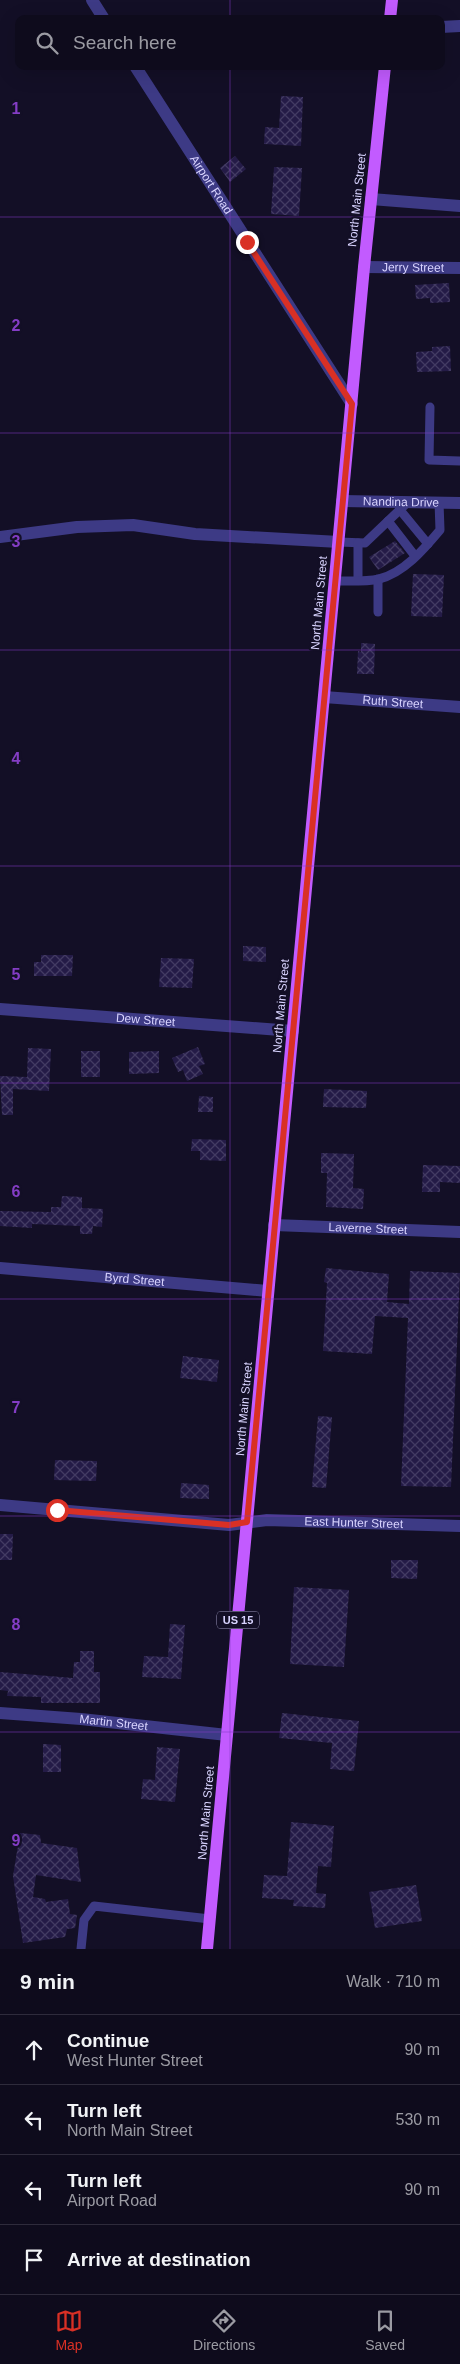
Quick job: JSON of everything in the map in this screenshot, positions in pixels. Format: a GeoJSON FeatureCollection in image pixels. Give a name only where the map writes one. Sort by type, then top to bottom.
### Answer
{"type":"FeatureCollection","features":[{"type":"Feature","properties":{"kind":"main road"},"geometry":{"type":"LineString","coordinates":[[390,15],[392,0]]}},
{"type":"Feature","properties":{"kind":"main road","name":"North Main Street"},"geometry":{"type":"LineString","coordinates":[[207,1949],[338,542],[385,70]]}},
{"type":"Feature","properties":{"kind":"street"},"geometry":{"type":"LineString","coordinates":[[92,0],[101,15]]}},
{"type":"Feature","properties":{"kind":"street"},"geometry":{"type":"LineString","coordinates":[[445,27],[460,26]]}},
{"type":"Feature","properties":{"kind":"street","name":"Airport Road"},"geometry":{"type":"LineString","coordinates":[[138,70],[352,404]]}},
{"type":"Feature","properties":{"kind":"street"},"geometry":{"type":"LineString","coordinates":[[371,199],[460,206]]}},
{"type":"Feature","properties":{"kind":"street","name":"Jerry Street"},"geometry":{"type":"LineString","coordinates":[[364,267],[460,268]]}},
{"type":"Feature","properties":{"kind":"street","name":"Nandina Drive"},"geometry":{"type":"LineString","coordinates":[[342,501],[404,506],[440,502],[460,503]]}},
{"type":"Feature","properties":{"kind":"street"},"geometry":{"type":"LineString","coordinates":[[0,537],[78,527],[133,525],[233,537],[338,542]]}},
{"type":"Feature","properties":{"kind":"street","name":"Ruth Street"},"geometry":{"type":"LineString","coordinates":[[324,697],[460,707]]}},
{"type":"Feature","properties":{"kind":"street","name":"Dew Street"},"geometry":{"type":"LineString","coordinates":[[0,1009],[293,1031]]}},
{"type":"Feature","properties":{"kind":"street","name":"Laverne Street"},"geometry":{"type":"LineString","coordinates":[[274,1225],[460,1232]]}},
{"type":"Feature","properties":{"kind":"street","name":"Byrd Street"},"geometry":{"type":"LineString","coordinates":[[0,1268],[268,1291]]}},
{"type":"Feature","properties":{"kind":"street","name":"East Hunter Street"},"geometry":{"type":"LineString","coordinates":[[0,1505],[229,1525],[267,1520],[460,1526]]}},
{"type":"Feature","properties":{"kind":"street","name":"Martin Street"},"geometry":{"type":"LineString","coordinates":[[0,1713],[227,1735]]}},
{"type":"Feature","properties":{"kind":"lane"},"geometry":{"type":"LineString","coordinates":[[430,407],[429,460],[460,461]]}},
{"type":"Feature","properties":{"kind":"lane"},"geometry":{"type":"LineString","coordinates":[[335,581],[378,580],[394,573],[428,544],[440,530],[440,502]]}},
{"type":"Feature","properties":{"kind":"lane"},"geometry":{"type":"LineString","coordinates":[[338,542],[365,543],[404,506],[428,544]]}},
{"type":"Feature","properties":{"kind":"lane"},"geometry":{"type":"LineString","coordinates":[[388,521],[415,556]]}},
{"type":"Feature","properties":{"kind":"lane"},"geometry":{"type":"LineString","coordinates":[[358,543],[358,580]]}},
{"type":"Feature","properties":{"kind":"lane"},"geometry":{"type":"LineString","coordinates":[[378,580],[378,612]]}},
{"type":"Feature","properties":{"kind":"lane"},"geometry":{"type":"LineString","coordinates":[[81,1949],[84,1920],[94,1906],[210,1919]]}},
{"type":"Feature","properties":{"kind":"building"},"geometry":{"type":"Polygon","coordinates":[[[281,96],[303,97],[301,146],[264,144],[265,127],[279,128],[281,96]]]}},
{"type":"Feature","properties":{"kind":"building"},"geometry":{"type":"Polygon","coordinates":[[[235,156],[246,169],[230,182],[220,168],[235,156]]]}},
{"type":"Feature","properties":{"kind":"building"},"geometry":{"type":"Polygon","coordinates":[[[274,167],[302,168],[299,216],[271,214],[274,167]]]}},
{"type":"Feature","properties":{"kind":"building"},"geometry":{"type":"Polygon","coordinates":[[[449,283],[450,302],[430,303],[430,298],[416,299],[415,285],[449,283]]]}},
{"type":"Feature","properties":{"kind":"building"},"geometry":{"type":"Polygon","coordinates":[[[450,346],[451,371],[417,372],[416,352],[432,351],[432,347],[450,346]]]}},
{"type":"Feature","properties":{"kind":"building"},"geometry":{"type":"Polygon","coordinates":[[[395,541],[405,553],[378,570],[369,557],[395,541]]]}},
{"type":"Feature","properties":{"kind":"building"},"geometry":{"type":"Polygon","coordinates":[[[413,574],[444,575],[442,617],[411,616],[413,574]]]}},
{"type":"Feature","properties":{"kind":"building"},"geometry":{"type":"Polygon","coordinates":[[[361,643],[375,644],[374,674],[357,674],[358,651],[361,652],[361,643]]]}},
{"type":"Feature","properties":{"kind":"building"},"geometry":{"type":"Polygon","coordinates":[[[243,946],[266,947],[266,962],[243,961],[243,946]]]}},
{"type":"Feature","properties":{"kind":"building"},"geometry":{"type":"Polygon","coordinates":[[[41,955],[73,955],[72,976],[34,976],[34,962],[41,962],[41,955]]]}},
{"type":"Feature","properties":{"kind":"building"},"geometry":{"type":"Polygon","coordinates":[[[161,958],[194,959],[192,988],[159,987],[161,958]]]}},
{"type":"Feature","properties":{"kind":"building"},"geometry":{"type":"Polygon","coordinates":[[[198,1047],[205,1064],[199,1066],[203,1074],[187,1081],[183,1070],[178,1072],[172,1058],[198,1047]]]}},
{"type":"Feature","properties":{"kind":"building"},"geometry":{"type":"Polygon","coordinates":[[[28,1048],[51,1049],[49,1091],[13,1089],[13,1115],[2,1115],[0,1076],[27,1077],[28,1048]]]}},
{"type":"Feature","properties":{"kind":"building"},"geometry":{"type":"Polygon","coordinates":[[[81,1051],[100,1051],[100,1077],[81,1077],[81,1051]]]}},
{"type":"Feature","properties":{"kind":"building"},"geometry":{"type":"Polygon","coordinates":[[[159,1051],[159,1073],[129,1074],[129,1052],[159,1051]]]}},
{"type":"Feature","properties":{"kind":"building"},"geometry":{"type":"Polygon","coordinates":[[[324,1089],[367,1091],[366,1108],[323,1107],[324,1089]]]}},
{"type":"Feature","properties":{"kind":"building"},"geometry":{"type":"Polygon","coordinates":[[[199,1096],[213,1097],[213,1112],[198,1112],[199,1096]]]}},
{"type":"Feature","properties":{"kind":"building"},"geometry":{"type":"Polygon","coordinates":[[[192,1139],[226,1140],[226,1161],[200,1160],[200,1151],[191,1151],[192,1139]]]}},
{"type":"Feature","properties":{"kind":"building"},"geometry":{"type":"Polygon","coordinates":[[[321,1153],[354,1154],[353,1188],[364,1189],[363,1209],[326,1207],[327,1173],[321,1173],[321,1153]]]}},
{"type":"Feature","properties":{"kind":"building"},"geometry":{"type":"Polygon","coordinates":[[[423,1165],[460,1166],[460,1183],[440,1182],[440,1192],[422,1192],[423,1165]]]}},
{"type":"Feature","properties":{"kind":"building"},"geometry":{"type":"Polygon","coordinates":[[[62,1196],[82,1197],[82,1208],[103,1209],[102,1227],[93,1226],[92,1234],[80,1234],[80,1226],[32,1224],[32,1228],[0,1226],[0,1211],[51,1212],[51,1207],[61,1207],[62,1196]]]}},
{"type":"Feature","properties":{"kind":"building"},"geometry":{"type":"Polygon","coordinates":[[[326,1268],[389,1274],[387,1302],[409,1304],[410,1271],[460,1273],[451,1487],[401,1486],[408,1318],[375,1316],[372,1354],[323,1351],[327,1283],[324,1282],[326,1268]]]}},
{"type":"Feature","properties":{"kind":"building"},"geometry":{"type":"Polygon","coordinates":[[[183,1356],[219,1360],[217,1382],[180,1378],[183,1356]]]}},
{"type":"Feature","properties":{"kind":"building"},"geometry":{"type":"Polygon","coordinates":[[[318,1416],[332,1417],[326,1488],[312,1487],[318,1416]]]}},
{"type":"Feature","properties":{"kind":"building"},"geometry":{"type":"Polygon","coordinates":[[[55,1460],[97,1461],[96,1481],[54,1480],[55,1460]]]}},
{"type":"Feature","properties":{"kind":"building"},"geometry":{"type":"Polygon","coordinates":[[[181,1483],[209,1485],[209,1499],[180,1498],[181,1483]]]}},
{"type":"Feature","properties":{"kind":"building"},"geometry":{"type":"Polygon","coordinates":[[[0,1534],[13,1534],[12,1560],[0,1560],[0,1534]]]}},
{"type":"Feature","properties":{"kind":"building"},"geometry":{"type":"Polygon","coordinates":[[[391,1560],[418,1560],[417,1579],[391,1578],[391,1560]]]}},
{"type":"Feature","properties":{"kind":"building"},"geometry":{"type":"Polygon","coordinates":[[[294,1587],[349,1590],[344,1667],[290,1664],[294,1587]]]}},
{"type":"Feature","properties":{"kind":"building"},"geometry":{"type":"Polygon","coordinates":[[[170,1624],[185,1625],[181,1679],[142,1677],[144,1656],[168,1657],[170,1624]]]}},
{"type":"Feature","properties":{"kind":"building"},"geometry":{"type":"Polygon","coordinates":[[[80,1651],[94,1651],[94,1672],[100,1672],[100,1703],[41,1703],[41,1697],[7,1696],[8,1691],[0,1690],[0,1672],[73,1678],[74,1662],[80,1662],[80,1651]]]}},
{"type":"Feature","properties":{"kind":"building"},"geometry":{"type":"Polygon","coordinates":[[[282,1713],[359,1721],[354,1771],[330,1769],[332,1743],[279,1738],[282,1713]]]}},
{"type":"Feature","properties":{"kind":"building"},"geometry":{"type":"Polygon","coordinates":[[[43,1744],[61,1745],[61,1772],[43,1772],[43,1744]]]}},
{"type":"Feature","properties":{"kind":"building"},"geometry":{"type":"Polygon","coordinates":[[[157,1747],[180,1749],[175,1802],[141,1799],[143,1779],[155,1780],[157,1747]]]}},
{"type":"Feature","properties":{"kind":"building"},"geometry":{"type":"Polygon","coordinates":[[[291,1822],[334,1826],[331,1867],[318,1866],[316,1893],[326,1894],[325,1908],[293,1906],[294,1900],[262,1898],[264,1875],[287,1876],[291,1822]]]}},
{"type":"Feature","properties":{"kind":"building"},"geometry":{"type":"Polygon","coordinates":[[[20,1833],[40,1835],[41,1843],[77,1848],[81,1882],[36,1875],[33,1897],[45,1899],[46,1902],[68,1899],[70,1914],[77,1915],[75,1928],[67,1929],[65,1937],[23,1943],[13,1876],[20,1833]]]}},
{"type":"Feature","properties":{"kind":"building"},"geometry":{"type":"Polygon","coordinates":[[[416,1885],[422,1921],[375,1928],[369,1892],[416,1885]]]}},
{"type":"Feature","properties":{"kind":"route"},"geometry":{"type":"LineString","coordinates":[[57,1510],[229,1525],[247,1522],[352,404],[247,242]]}}]}
